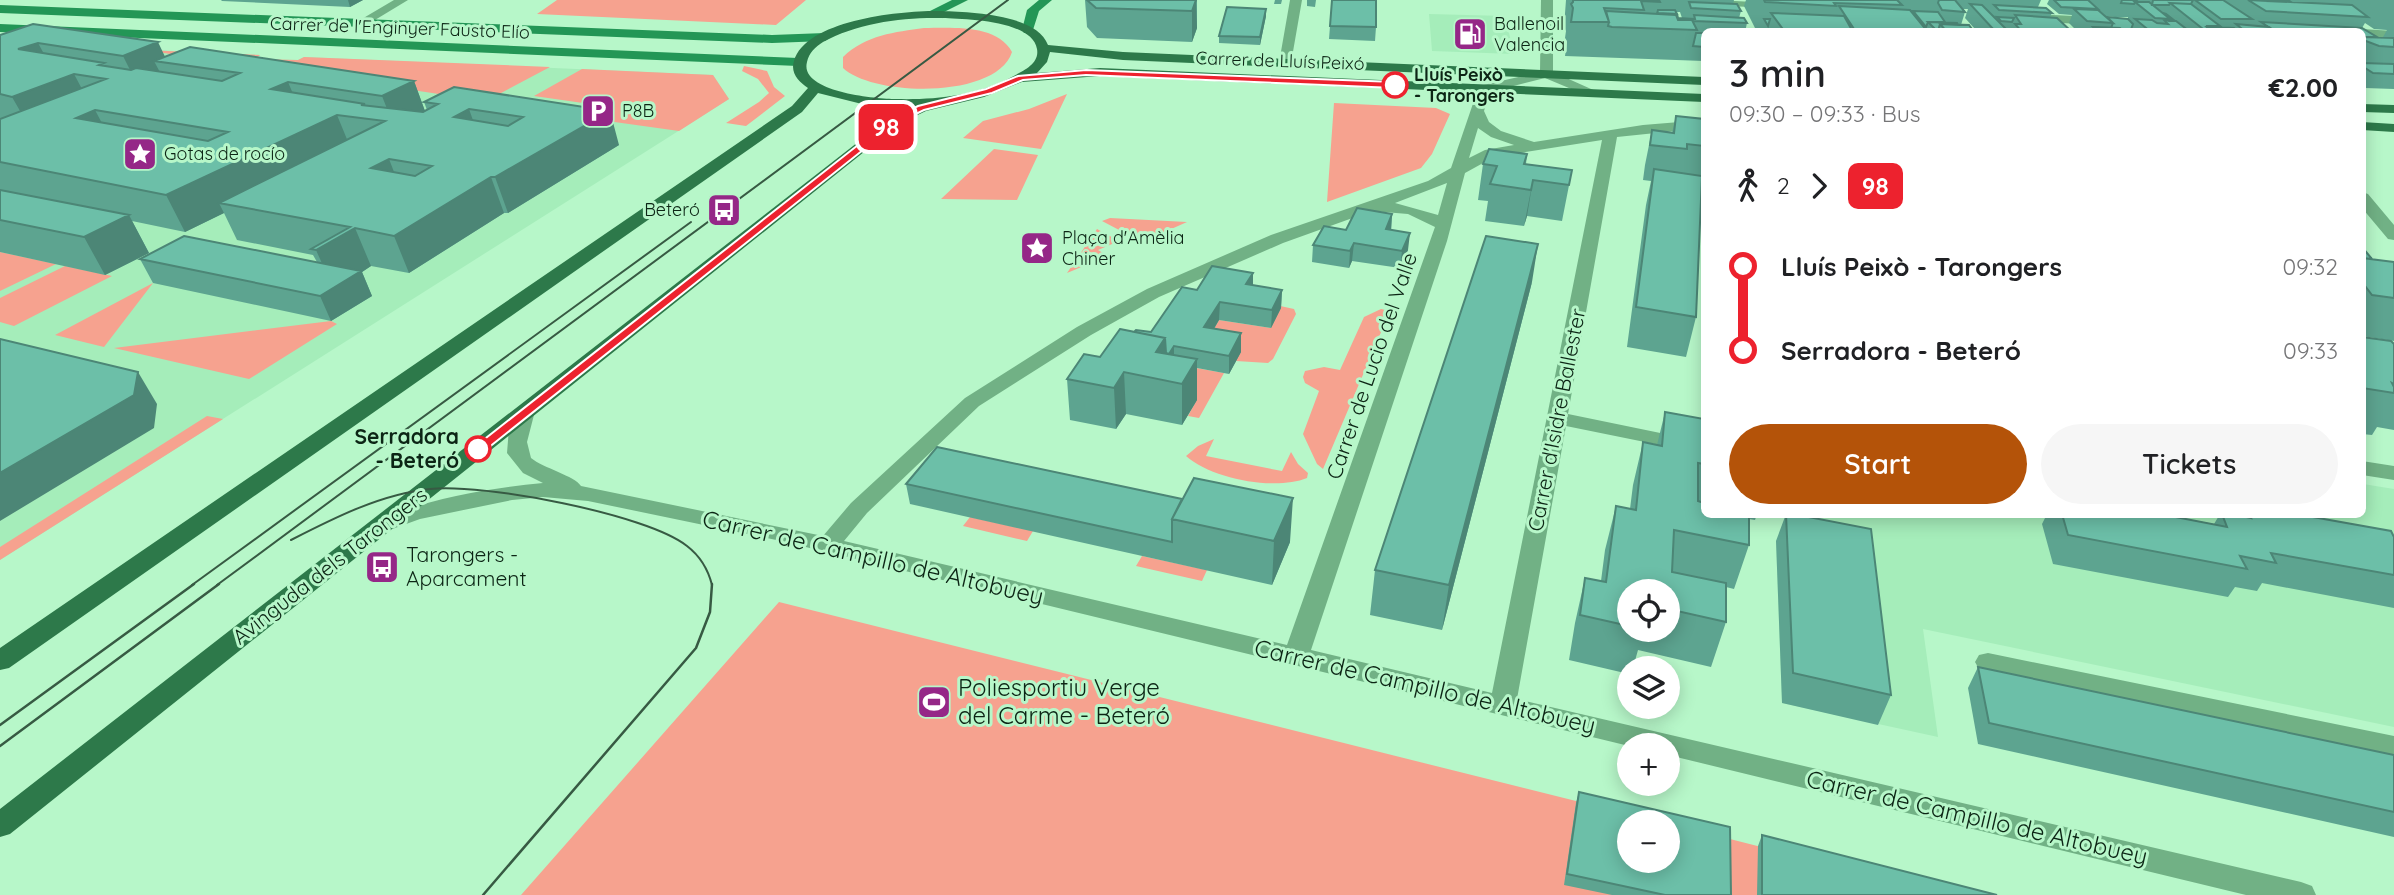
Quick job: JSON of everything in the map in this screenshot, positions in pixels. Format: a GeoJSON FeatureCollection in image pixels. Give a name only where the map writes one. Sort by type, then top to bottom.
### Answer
{"type":"FeatureCollection","features":[{"type":"Feature","properties":{"kind":"main road"},"geometry":{"type":"LineString","coordinates":[[930,14],[962,0]]}},
{"type":"Feature","properties":{"kind":"main road"},"geometry":{"type":"LineString","coordinates":[[1028,30],[1033,10],[1046,0]]}},
{"type":"Feature","properties":{"kind":"main road","name":"Carrer de l'Enginyer Fausto Elío"},"geometry":{"type":"LineString","coordinates":[[0,9],[772,39],[825,37]]}},
{"type":"Feature","properties":{"kind":"main road"},"geometry":{"type":"LineString","coordinates":[[969,96],[925,101],[859,100],[816,87],[802,75],[798,62],[807,49],[825,37],[862,23],[930,14],[985,17],[1028,30],[1042,42],[1044,48],[1040,63],[1021,78]]}},
{"type":"Feature","properties":{"kind":"main road","name":"Carrer de l'Enginyer Fausto Elío"},"geometry":{"type":"LineString","coordinates":[[0,28],[798,62]]}},
{"type":"Feature","properties":{"kind":"main road","name":"Carrer de Lluís Peixó"},"geometry":{"type":"LineString","coordinates":[[1044,48],[1107,56],[1701,80]]}},
{"type":"Feature","properties":{"kind":"main road","name":"Carrer de Lluís Peixó"},"geometry":{"type":"LineString","coordinates":[[969,96],[1021,78],[1086,72],[1701,98]]}},
{"type":"Feature","properties":{"kind":"main road"},"geometry":{"type":"LineString","coordinates":[[0,660],[797,109],[816,87]]}},
{"type":"Feature","properties":{"kind":"main road","name":"Avinguda dels Tarongers"},"geometry":{"type":"LineString","coordinates":[[0,825],[894,121],[921,108],[969,96]]}},
{"type":"Feature","properties":{"kind":"main road"},"geometry":{"type":"LineString","coordinates":[[2366,108],[2394,109]]}},
{"type":"Feature","properties":{"kind":"main road"},"geometry":{"type":"LineString","coordinates":[[2366,126],[2388,127]]}},
{"type":"Feature","properties":{"kind":"street"},"geometry":{"type":"LineString","coordinates":[[361,23],[402,0]]}},
{"type":"Feature","properties":{"kind":"street"},"geometry":{"type":"LineString","coordinates":[[1285,63],[1296,0]]}},
{"type":"Feature","properties":{"kind":"street"},"geometry":{"type":"LineString","coordinates":[[1546,74],[1547,0]]}},
{"type":"Feature","properties":{"kind":"street"},"geometry":{"type":"LineString","coordinates":[[1665,0],[1787,6]]}},
{"type":"Feature","properties":{"kind":"street"},"geometry":{"type":"LineString","coordinates":[[2042,9],[2062,28]]}},
{"type":"Feature","properties":{"kind":"street"},"geometry":{"type":"LineString","coordinates":[[2014,17],[2108,21]]}},
{"type":"Feature","properties":{"kind":"street"},"geometry":{"type":"LineString","coordinates":[[2366,38],[2394,35]]}},
{"type":"Feature","properties":{"kind":"street"},"geometry":{"type":"LineString","coordinates":[[1484,89],[1546,74],[1593,93]]}},
{"type":"Feature","properties":{"kind":"street","name":"Carrer de Lucio del Valle"},"geometry":{"type":"LineString","coordinates":[[1296,656],[1443,225],[1484,89]]}},
{"type":"Feature","properties":{"kind":"street"},"geometry":{"type":"LineString","coordinates":[[1476,111],[1482,126],[1503,137],[1547,144]]}},
{"type":"Feature","properties":{"kind":"street"},"geometry":{"type":"LineString","coordinates":[[2366,121],[2388,127]]}},
{"type":"Feature","properties":{"kind":"street"},"geometry":{"type":"LineString","coordinates":[[827,546],[859,508],[972,402],[1054,350],[1182,279],[1277,239],[1433,184],[1490,153],[1610,134],[1701,125]]}},
{"type":"Feature","properties":{"kind":"street","name":"Carrer d'Isidre Ballester"},"geometry":{"type":"LineString","coordinates":[[1503,705],[1610,134]]}},
{"type":"Feature","properties":{"kind":"street"},"geometry":{"type":"LineString","coordinates":[[2366,202],[2394,234]]}},
{"type":"Feature","properties":{"kind":"street"},"geometry":{"type":"LineString","coordinates":[[1363,208],[1389,206],[1411,210],[1431,216],[1443,225]]}},
{"type":"Feature","properties":{"kind":"street","name":"Carrer de Campillo de Altobuey"},"geometry":{"type":"LineString","coordinates":[[525,411],[515,435],[517,454],[531,470],[588,494]]}},
{"type":"Feature","properties":{"kind":"street"},"geometry":{"type":"LineString","coordinates":[[1557,418],[1701,447]]}},
{"type":"Feature","properties":{"kind":"street"},"geometry":{"type":"LineString","coordinates":[[2366,469],[2394,473]]}},
{"type":"Feature","properties":{"kind":"street","name":"Carrer de Campillo de Altobuey"},"geometry":{"type":"LineString","coordinates":[[381,526],[414,513],[512,493],[544,490],[588,494],[827,546],[2301,895]]}},
{"type":"Feature","properties":{"kind":"street"},"geometry":{"type":"LineString","coordinates":[[1988,662],[2394,747]]}},
{"type":"Feature","properties":{"kind":"shaded area"},"geometry":{"type":"Polygon","coordinates":[[[557,0],[806,0],[776,25],[537,14],[557,0]]]}},
{"type":"Feature","properties":{"kind":"shaded area","name":"Ballenoil Valencia"},"geometry":{"type":"Polygon","coordinates":[[[1429,14],[1505,16],[1514,54],[1432,51],[1429,14]]]}},
{"type":"Feature","properties":{"kind":"shaded area"},"geometry":{"type":"Polygon","coordinates":[[[924,28],[960,28],[985,32],[996,36],[1012,52],[1002,67],[984,78],[960,85],[933,88],[880,84],[859,78],[843,68],[843,57],[871,39],[924,28]]]}},
{"type":"Feature","properties":{"kind":"shaded area"},"geometry":{"type":"Polygon","coordinates":[[[0,43],[260,55],[255,59],[298,60],[304,57],[713,75],[729,99],[0,560],[0,43]]]}},
{"type":"Feature","properties":{"kind":"shaded area"},"geometry":{"type":"Polygon","coordinates":[[[144,50],[260,55],[255,59],[298,60],[304,57],[550,67],[486,101],[144,50]]]}},
{"type":"Feature","properties":{"kind":"shaded area"},"geometry":{"type":"Polygon","coordinates":[[[744,66],[767,71],[774,87],[785,96],[746,126],[726,123],[769,93],[758,79],[742,71],[744,66]]]}},
{"type":"Feature","properties":{"kind":"shaded area"},"geometry":{"type":"Polygon","coordinates":[[[582,69],[713,75],[729,99],[679,131],[593,119],[588,117],[604,106],[534,96],[582,69]]]}},
{"type":"Feature","properties":{"kind":"shaded area"},"geometry":{"type":"Polygon","coordinates":[[[1067,94],[1041,149],[963,138],[983,121],[1029,109],[1067,94]]]}},
{"type":"Feature","properties":{"kind":"shaded area"},"geometry":{"type":"Polygon","coordinates":[[[1334,103],[1436,108],[1450,114],[1432,154],[1421,168],[1327,202],[1334,103]]]}},
{"type":"Feature","properties":{"kind":"shaded area"},"geometry":{"type":"Polygon","coordinates":[[[994,149],[1038,155],[1017,200],[941,199],[994,149]]]}},
{"type":"Feature","properties":{"kind":"shaded area"},"geometry":{"type":"Polygon","coordinates":[[[1110,218],[1187,222],[1142,242],[1102,221],[1110,218]]]}},
{"type":"Feature","properties":{"kind":"shaded area"},"geometry":{"type":"Polygon","coordinates":[[[1097,229],[1119,241],[1098,250],[1108,256],[1067,273],[1097,229]]]}},
{"type":"Feature","properties":{"kind":"shaded area"},"geometry":{"type":"Polygon","coordinates":[[[0,252],[56,264],[0,291],[0,252]]]}},
{"type":"Feature","properties":{"kind":"shaded area"},"geometry":{"type":"Polygon","coordinates":[[[65,266],[112,276],[14,326],[0,322],[0,298],[65,266]]]}},
{"type":"Feature","properties":{"kind":"shaded area"},"geometry":{"type":"Polygon","coordinates":[[[153,283],[104,347],[55,335],[153,283]]]}},
{"type":"Feature","properties":{"kind":"shaded area"},"geometry":{"type":"Polygon","coordinates":[[[1257,301],[1294,309],[1296,314],[1273,359],[1268,363],[1236,361],[1240,352],[1204,345],[1219,320],[1271,328],[1257,301]]]}},
{"type":"Feature","properties":{"kind":"shaded area"},"geometry":{"type":"Polygon","coordinates":[[[1381,309],[1390,311],[1323,469],[1317,464],[1303,434],[1319,391],[1305,383],[1305,371],[1324,367],[1340,370],[1364,317],[1381,309]]]}},
{"type":"Feature","properties":{"kind":"shaded area"},"geometry":{"type":"Polygon","coordinates":[[[331,321],[337,324],[249,379],[114,348],[331,321]]]}},
{"type":"Feature","properties":{"kind":"shaded area"},"geometry":{"type":"Polygon","coordinates":[[[1174,364],[1224,373],[1199,418],[1188,416],[1196,401],[1174,364]]]}},
{"type":"Feature","properties":{"kind":"shaded area"},"geometry":{"type":"Polygon","coordinates":[[[207,416],[223,419],[0,560],[0,547],[207,416]]]}},
{"type":"Feature","properties":{"kind":"shaded area"},"geometry":{"type":"Polygon","coordinates":[[[1214,439],[1206,456],[1282,471],[1291,452],[1298,464],[1308,473],[1307,478],[1278,483],[1244,480],[1211,471],[1186,456],[1198,446],[1214,439]]]}},
{"type":"Feature","properties":{"kind":"shaded area"},"geometry":{"type":"Polygon","coordinates":[[[2366,484],[2394,489],[2394,727],[1923,629],[1938,737],[1782,703],[1776,541],[1789,518],[2366,518],[2366,484]]]}},
{"type":"Feature","properties":{"kind":"shaded area"},"geometry":{"type":"Polygon","coordinates":[[[970,517],[1033,531],[1027,541],[963,526],[970,517]]]}},
{"type":"Feature","properties":{"kind":"shaded area"},"geometry":{"type":"Polygon","coordinates":[[[1142,556],[1207,570],[1202,581],[1136,566],[1142,556]]]}},
{"type":"Feature","properties":{"kind":"shaded area","name":"Poliesportiu Verge del Carme - Beteró"},"geometry":{"type":"Polygon","coordinates":[[[779,602],[1617,811],[1617,873],[1680,873],[1680,856],[1726,838],[1948,895],[521,895],[779,602]]]}},
{"type":"Feature","properties":{"kind":"building"},"geometry":{"type":"Polygon","coordinates":[[[1087,0],[1196,0],[1192,11],[1096,8],[1087,0]]]}},
{"type":"Feature","properties":{"kind":"building"},"geometry":{"type":"Polygon","coordinates":[[[1332,0],[1376,0],[1376,27],[1330,26],[1332,0]]]}},
{"type":"Feature","properties":{"kind":"building"},"geometry":{"type":"Polygon","coordinates":[[[1573,0],[1659,0],[1660,2],[1641,1],[1644,10],[1604,8],[1609,22],[1571,22],[1573,0]]]}},
{"type":"Feature","properties":{"kind":"building"},"geometry":{"type":"Polygon","coordinates":[[[1764,0],[1897,0],[1902,5],[1834,3],[1836,6],[1764,0]]]}},
{"type":"Feature","properties":{"kind":"building"},"geometry":{"type":"Polygon","coordinates":[[[1939,0],[1955,0],[1965,12],[1942,10],[1939,0]]]}},
{"type":"Feature","properties":{"kind":"building"},"geometry":{"type":"Polygon","coordinates":[[[2054,0],[2088,0],[2098,9],[2061,7],[2054,0]]]}},
{"type":"Feature","properties":{"kind":"building"},"geometry":{"type":"Polygon","coordinates":[[[2122,0],[2136,0],[2138,2],[2121,3],[2122,0]]]}},
{"type":"Feature","properties":{"kind":"building"},"geometry":{"type":"Polygon","coordinates":[[[2153,0],[2193,0],[2191,4],[2152,5],[2153,0]]]}},
{"type":"Feature","properties":{"kind":"building"},"geometry":{"type":"Polygon","coordinates":[[[2195,0],[2223,0],[2252,19],[2221,19],[2195,0]]]}},
{"type":"Feature","properties":{"kind":"building"},"geometry":{"type":"Polygon","coordinates":[[[2248,0],[2352,5],[2368,17],[2266,11],[2248,0]]]}},
{"type":"Feature","properties":{"kind":"building"},"geometry":{"type":"Polygon","coordinates":[[[2288,0],[2291,2],[2266,1],[2288,0]]]}},
{"type":"Feature","properties":{"kind":"building"},"geometry":{"type":"Polygon","coordinates":[[[1689,2],[1737,4],[1741,11],[1691,8],[1689,2]]]}},
{"type":"Feature","properties":{"kind":"building"},"geometry":{"type":"Polygon","coordinates":[[[2135,2],[2149,2],[2170,19],[2155,18],[2135,2]]]}},
{"type":"Feature","properties":{"kind":"building"},"geometry":{"type":"Polygon","coordinates":[[[2170,3],[2191,4],[2220,26],[2202,28],[2170,3]]]}},
{"type":"Feature","properties":{"kind":"building"},"geometry":{"type":"Polygon","coordinates":[[[1970,4],[1982,5],[2005,28],[1992,28],[1970,4]]]}},
{"type":"Feature","properties":{"kind":"building"},"geometry":{"type":"Polygon","coordinates":[[[1994,5],[2046,8],[2052,13],[1999,10],[1994,5]]]}},
{"type":"Feature","properties":{"kind":"building"},"geometry":{"type":"Polygon","coordinates":[[[1839,6],[1910,10],[1925,28],[1853,28],[1839,6]]]}},
{"type":"Feature","properties":{"kind":"building"},"geometry":{"type":"Polygon","coordinates":[[[1227,7],[1266,9],[1260,37],[1219,36],[1227,7]]]}},
{"type":"Feature","properties":{"kind":"building"},"geometry":{"type":"Polygon","coordinates":[[[2074,9],[2098,10],[2113,23],[2087,21],[2074,9]]]}},
{"type":"Feature","properties":{"kind":"building"},"geometry":{"type":"Polygon","coordinates":[[[1658,10],[1675,10],[1677,14],[1657,14],[1658,10]]]}},
{"type":"Feature","properties":{"kind":"building"},"geometry":{"type":"Polygon","coordinates":[[[1606,11],[1676,15],[1678,20],[1692,20],[1697,30],[1612,27],[1608,26],[1606,11]]]}},
{"type":"Feature","properties":{"kind":"building"},"geometry":{"type":"Polygon","coordinates":[[[1913,11],[1938,12],[1945,22],[1928,22],[1926,27],[1913,11]]]}},
{"type":"Feature","properties":{"kind":"building"},"geometry":{"type":"Polygon","coordinates":[[[1658,13],[1677,14],[1678,18],[1695,19],[1694,15],[1744,18],[1747,23],[1678,20],[1676,15],[1658,13]]]}},
{"type":"Feature","properties":{"kind":"building"},"geometry":{"type":"Polygon","coordinates":[[[1771,13],[1844,16],[1851,28],[1782,28],[1771,13]]]}},
{"type":"Feature","properties":{"kind":"building"},"geometry":{"type":"Polygon","coordinates":[[[2015,15],[2057,18],[2068,28],[2018,28],[2015,24],[2021,24],[2015,15]]]}},
{"type":"Feature","properties":{"kind":"building"},"geometry":{"type":"Polygon","coordinates":[[[1997,17],[2014,18],[2012,22],[2001,21],[1997,17]]]}},
{"type":"Feature","properties":{"kind":"building"},"geometry":{"type":"Polygon","coordinates":[[[2107,17],[2128,19],[2133,24],[2132,28],[2111,28],[2113,23],[2107,17]]]}},
{"type":"Feature","properties":{"kind":"building"},"geometry":{"type":"Polygon","coordinates":[[[2135,19],[2168,24],[2164,20],[2176,21],[2185,28],[2146,28],[2135,19]]]}},
{"type":"Feature","properties":{"kind":"building"},"geometry":{"type":"Polygon","coordinates":[[[1928,22],[1958,25],[1940,24],[1939,28],[1934,28],[1928,22]]]}},
{"type":"Feature","properties":{"kind":"building"},"geometry":{"type":"Polygon","coordinates":[[[2261,22],[2362,28],[2270,28],[2261,22]]]}},
{"type":"Feature","properties":{"kind":"building"},"geometry":{"type":"Polygon","coordinates":[[[33,24],[158,42],[123,56],[38,43],[18,49],[104,63],[99,65],[222,81],[240,73],[154,61],[190,47],[414,81],[382,96],[288,82],[271,89],[365,104],[361,105],[423,112],[438,104],[424,102],[454,87],[610,111],[491,177],[394,236],[355,228],[316,250],[311,249],[350,227],[219,203],[385,121],[337,115],[166,195],[0,162],[0,119],[106,79],[74,74],[12,97],[0,94],[0,35],[33,24]],[[469,109],[454,117],[508,126],[523,117],[469,109]],[[95,110],[76,118],[208,141],[228,132],[95,110]],[[389,159],[371,168],[415,176],[432,166],[389,159]]]}},
{"type":"Feature","properties":{"kind":"building"},"geometry":{"type":"Polygon","coordinates":[[[1940,24],[1969,25],[1971,28],[1944,28],[1940,24]]]}},
{"type":"Feature","properties":{"kind":"building"},"geometry":{"type":"Polygon","coordinates":[[[2236,24],[2270,28],[2241,28],[2236,24]]]}},
{"type":"Feature","properties":{"kind":"building"},"geometry":{"type":"Polygon","coordinates":[[[2366,30],[2377,37],[2366,37],[2366,30]]]}},
{"type":"Feature","properties":{"kind":"building"},"geometry":{"type":"Polygon","coordinates":[[[1696,33],[1701,33],[1701,47],[1693,46],[1696,33]]]}},
{"type":"Feature","properties":{"kind":"building"},"geometry":{"type":"Polygon","coordinates":[[[2366,37],[2394,38],[2394,47],[2379,46],[2366,41],[2366,37]]]}},
{"type":"Feature","properties":{"kind":"building"},"geometry":{"type":"Polygon","coordinates":[[[2366,63],[2394,64],[2394,74],[2373,73],[2366,69],[2366,63]]]}},
{"type":"Feature","properties":{"kind":"building"},"geometry":{"type":"Polygon","coordinates":[[[1676,116],[1701,119],[1701,146],[1687,144],[1687,149],[1650,145],[1652,130],[1674,133],[1676,116]]]}},
{"type":"Feature","properties":{"kind":"building"},"geometry":{"type":"Polygon","coordinates":[[[1489,149],[1527,154],[1524,164],[1572,170],[1569,185],[1533,180],[1531,190],[1490,184],[1497,166],[1483,164],[1489,149]]]}},
{"type":"Feature","properties":{"kind":"building"},"geometry":{"type":"Polygon","coordinates":[[[1654,169],[1701,176],[1696,317],[1636,307],[1654,169]]]}},
{"type":"Feature","properties":{"kind":"building"},"geometry":{"type":"Polygon","coordinates":[[[0,190],[129,215],[84,237],[0,220],[0,190]]]}},
{"type":"Feature","properties":{"kind":"building"},"geometry":{"type":"Polygon","coordinates":[[[1357,208],[1392,214],[1386,229],[1410,233],[1402,251],[1354,243],[1350,251],[1313,245],[1324,226],[1346,230],[1357,208]]]}},
{"type":"Feature","properties":{"kind":"building"},"geometry":{"type":"Polygon","coordinates":[[[184,236],[361,271],[320,296],[140,259],[184,236]]]}},
{"type":"Feature","properties":{"kind":"building"},"geometry":{"type":"Polygon","coordinates":[[[1486,236],[1538,244],[1449,585],[1375,570],[1486,236]]]}},
{"type":"Feature","properties":{"kind":"building"},"geometry":{"type":"Polygon","coordinates":[[[2366,258],[2394,262],[2394,298],[2372,295],[2366,287],[2366,258]]]}},
{"type":"Feature","properties":{"kind":"building"},"geometry":{"type":"Polygon","coordinates":[[[1212,266],[1253,273],[1246,284],[1282,290],[1272,310],[1220,302],[1204,327],[1241,333],[1229,356],[1174,346],[1169,354],[1166,353],[1165,338],[1134,332],[1151,332],[1182,287],[1197,290],[1212,266]]]}},
{"type":"Feature","properties":{"kind":"building"},"geometry":{"type":"Polygon","coordinates":[[[1120,329],[1165,338],[1156,352],[1197,359],[1182,384],[1124,372],[1114,388],[1067,379],[1084,354],[1100,357],[1120,329]]]}},
{"type":"Feature","properties":{"kind":"building"},"geometry":{"type":"Polygon","coordinates":[[[2366,338],[2391,341],[2394,344],[2394,393],[2366,389],[2366,338]]]}},
{"type":"Feature","properties":{"kind":"building"},"geometry":{"type":"Polygon","coordinates":[[[0,339],[138,372],[134,395],[0,473],[0,339]]]}},
{"type":"Feature","properties":{"kind":"building"},"geometry":{"type":"Polygon","coordinates":[[[1665,412],[1701,418],[1698,501],[1701,502],[1701,518],[1749,518],[1749,545],[1674,530],[1672,572],[1726,583],[1726,622],[1680,612],[1680,579],[1617,579],[1617,623],[1580,615],[1585,578],[1606,582],[1616,506],[1636,510],[1643,442],[1662,446],[1665,412]]]}},
{"type":"Feature","properties":{"kind":"building"},"geometry":{"type":"Polygon","coordinates":[[[937,447],[1182,499],[1172,519],[1172,542],[906,484],[937,447]]]}},
{"type":"Feature","properties":{"kind":"building"},"geometry":{"type":"Polygon","coordinates":[[[1194,478],[1293,498],[1274,541],[1172,519],[1194,478]]]}},
{"type":"Feature","properties":{"kind":"building"},"geometry":{"type":"Polygon","coordinates":[[[1786,518],[1814,518],[1871,529],[1891,695],[1793,673],[1786,518]]]}},
{"type":"Feature","properties":{"kind":"building"},"geometry":{"type":"Polygon","coordinates":[[[2063,518],[2181,518],[2227,527],[2224,518],[2318,518],[2391,531],[2394,537],[2394,575],[2271,553],[2276,563],[2240,556],[2247,569],[2068,535],[2063,518]]]}},
{"type":"Feature","properties":{"kind":"building"},"geometry":{"type":"Polygon","coordinates":[[[1978,667],[2394,755],[2394,812],[1989,723],[1978,667]]]}},
{"type":"Feature","properties":{"kind":"building"},"geometry":{"type":"Polygon","coordinates":[[[1579,792],[1657,810],[1617,810],[1617,873],[1680,873],[1680,815],[1730,827],[1731,895],[1665,895],[1567,874],[1579,792]]]}},
{"type":"Feature","properties":{"kind":"building"},"geometry":{"type":"Polygon","coordinates":[[[1762,835],[1997,895],[1762,895],[1762,835]]]}},
{"type":"Feature","properties":{"kind":"tram line"},"geometry":{"type":"LineString","coordinates":[[217,585],[1008,0]]}},
{"type":"Feature","properties":{"kind":"tram line"},"geometry":{"type":"LineString","coordinates":[[192,585],[691,222]]}},
{"type":"Feature","properties":{"kind":"tram line"},"geometry":{"type":"LineString","coordinates":[[291,540],[341,516],[394,496],[430,489],[486,491],[602,512],[667,534],[696,554],[706,568],[712,585]]}},
{"type":"Feature","properties":{"kind":"tram line"},"geometry":{"type":"LineString","coordinates":[[0,725],[194,584]]}},
{"type":"Feature","properties":{"kind":"tram line"},"geometry":{"type":"LineString","coordinates":[[0,746],[219,584]]}},
{"type":"Feature","properties":{"kind":"tram line"},"geometry":{"type":"LineString","coordinates":[[483,895],[696,648],[710,612],[712,585]]}},
{"type":"Feature","properties":{"kind":"bus line","name":"98"},"geometry":{"type":"LineString","coordinates":[[478,449],[894,121],[921,108],[989,91],[1021,78],[1086,72],[1395,85]]}},
{"type":"Feature","properties":{"kind":"place","name":"Ballenoil Valencia"},"geometry":{"type":"Point","coordinates":[1470,34]}},
{"type":"Feature","properties":{"kind":"place","name":"Lluís Peixò - Tarongers"},"geometry":{"type":"Point","coordinates":[1395,85]}},
{"type":"Feature","properties":{"kind":"place","name":"P8B"},"geometry":{"type":"Point","coordinates":[598,111]}},
{"type":"Feature","properties":{"kind":"place","name":"Gotas de rocío"},"geometry":{"type":"Point","coordinates":[140,154]}},
{"type":"Feature","properties":{"kind":"place","name":"Beteró"},"geometry":{"type":"Point","coordinates":[724,210]}},
{"type":"Feature","properties":{"kind":"place","name":"Plaça d'Amèlia Chiner"},"geometry":{"type":"Point","coordinates":[1037,248]}},
{"type":"Feature","properties":{"kind":"place","name":"Serradora - Beteró"},"geometry":{"type":"Point","coordinates":[478,449]}},
{"type":"Feature","properties":{"kind":"place","name":"Tarongers - Aparcament"},"geometry":{"type":"Point","coordinates":[382,567]}},
{"type":"Feature","properties":{"kind":"place","name":"Poliesportiu Verge del Carme - Beteró"},"geometry":{"type":"Point","coordinates":[934,702]}}]}
